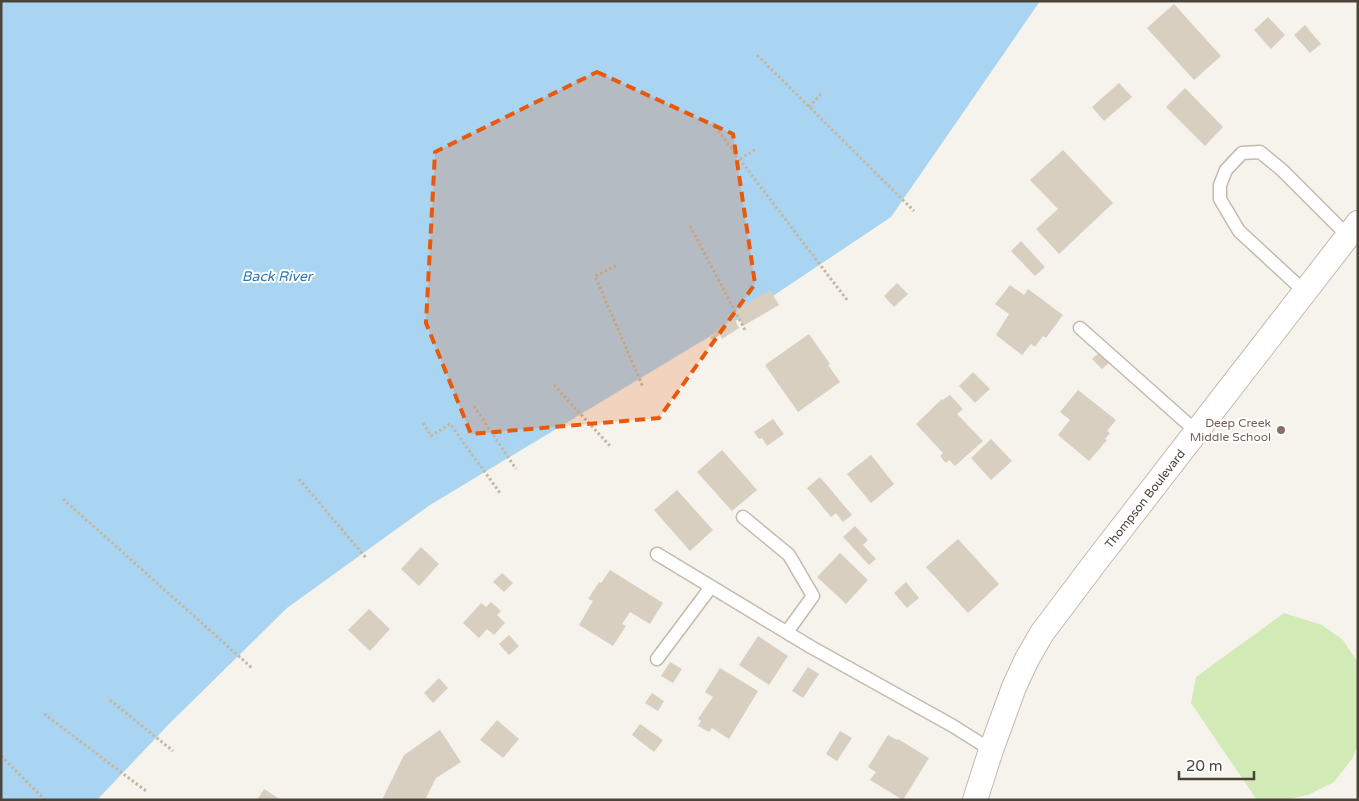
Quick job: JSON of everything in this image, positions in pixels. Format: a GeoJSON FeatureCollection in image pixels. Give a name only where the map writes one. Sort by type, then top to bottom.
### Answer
{"type":"FeatureCollection","features":[{"type":"Feature","properties":{"kind":"street","name":"Thompson Boulevard"},"geometry":{"type":"LineString","coordinates":[[975,800],[990,750],[1014,687],[1042,633],[1353,230]]}},
{"type":"Feature","properties":{"kind":"lane"},"geometry":{"type":"LineString","coordinates":[[1305,292],[1239,231],[1220,199],[1220,184],[1226,170],[1242,153],[1260,152],[1353,230]]}},
{"type":"Feature","properties":{"kind":"lane"},"geometry":{"type":"LineString","coordinates":[[1080,328],[1197,432]]}},
{"type":"Feature","properties":{"kind":"lane"},"geometry":{"type":"LineString","coordinates":[[743,517],[789,555],[813,596],[787,632]]}},
{"type":"Feature","properties":{"kind":"lane"},"geometry":{"type":"LineString","coordinates":[[657,554],[787,632],[953,726],[990,750]]}},
{"type":"Feature","properties":{"kind":"lane"},"geometry":{"type":"LineString","coordinates":[[657,659],[711,587]]}},
{"type":"Feature","properties":{"kind":"path"},"geometry":{"type":"LineString","coordinates":[[757,56],[914,211]]}},
{"type":"Feature","properties":{"kind":"path"},"geometry":{"type":"LineString","coordinates":[[809,107],[821,94]]}},
{"type":"Feature","properties":{"kind":"path"},"geometry":{"type":"LineString","coordinates":[[712,123],[847,300]]}},
{"type":"Feature","properties":{"kind":"path"},"geometry":{"type":"LineString","coordinates":[[740,159],[756,148]]}},
{"type":"Feature","properties":{"kind":"path"},"geometry":{"type":"LineString","coordinates":[[690,226],[745,330]]}},
{"type":"Feature","properties":{"kind":"path"},"geometry":{"type":"LineString","coordinates":[[616,266],[595,276],[643,388]]}},
{"type":"Feature","properties":{"kind":"path"},"geometry":{"type":"LineString","coordinates":[[554,385],[610,446]]}},
{"type":"Feature","properties":{"kind":"path"},"geometry":{"type":"LineString","coordinates":[[474,406],[516,470]]}},
{"type":"Feature","properties":{"kind":"path"},"geometry":{"type":"LineString","coordinates":[[423,423],[431,436],[450,424],[500,493]]}},
{"type":"Feature","properties":{"kind":"path"},"geometry":{"type":"LineString","coordinates":[[299,479],[367,559]]}},
{"type":"Feature","properties":{"kind":"path"},"geometry":{"type":"LineString","coordinates":[[63,499],[252,668]]}},
{"type":"Feature","properties":{"kind":"path"},"geometry":{"type":"LineString","coordinates":[[110,700],[173,751]]}},
{"type":"Feature","properties":{"kind":"path"},"geometry":{"type":"LineString","coordinates":[[44,714],[146,791]]}},
{"type":"Feature","properties":{"kind":"path"},"geometry":{"type":"LineString","coordinates":[[1,756],[45,800]]}},
{"type":"Feature","properties":{"kind":"highlighted area"},"geometry":{"type":"Polygon","coordinates":[[[597,72],[733,134],[755,284],[659,418],[471,434],[426,323],[435,152],[597,72]]]}},
{"type":"Feature","properties":{"kind":"green space"},"geometry":{"type":"Polygon","coordinates":[[[1284,613],[1322,625],[1343,640],[1358,663],[1358,744],[1352,759],[1334,782],[1308,795],[1284,800],[1257,800],[1191,703],[1196,677],[1284,613]]]}},
{"type":"Feature","properties":{"kind":"water","name":"Back River"},"geometry":{"type":"Polygon","coordinates":[[[1,1],[1040,1],[891,217],[737,320],[430,505],[287,608],[169,724],[97,800],[1,800],[1,1]]]}},
{"type":"Feature","properties":{"kind":"building"},"geometry":{"type":"Polygon","coordinates":[[[1174,4],[1221,56],[1194,80],[1147,28],[1174,4]]]}},
{"type":"Feature","properties":{"kind":"building"},"geometry":{"type":"Polygon","coordinates":[[[1268,17],[1285,35],[1271,49],[1254,30],[1268,17]]]}},
{"type":"Feature","properties":{"kind":"building"},"geometry":{"type":"Polygon","coordinates":[[[1305,25],[1321,44],[1310,53],[1294,35],[1305,25]]]}},
{"type":"Feature","properties":{"kind":"building"},"geometry":{"type":"Polygon","coordinates":[[[1119,83],[1132,97],[1104,121],[1092,107],[1119,83]]]}},
{"type":"Feature","properties":{"kind":"building"},"geometry":{"type":"Polygon","coordinates":[[[1185,88],[1223,127],[1205,146],[1166,107],[1185,88]]]}},
{"type":"Feature","properties":{"kind":"building"},"geometry":{"type":"Polygon","coordinates":[[[1063,150],[1113,203],[1059,254],[1036,229],[1058,209],[1030,180],[1063,150]]]}},
{"type":"Feature","properties":{"kind":"building"},"geometry":{"type":"Polygon","coordinates":[[[1021,241],[1045,267],[1035,276],[1011,251],[1021,241]]]}},
{"type":"Feature","properties":{"kind":"building"},"geometry":{"type":"Polygon","coordinates":[[[897,283],[908,294],[894,307],[884,296],[897,283]]]}},
{"type":"Feature","properties":{"kind":"building"},"geometry":{"type":"Polygon","coordinates":[[[1010,285],[1024,295],[1028,289],[1063,315],[1046,338],[1043,336],[1035,347],[1031,344],[1022,355],[996,335],[1009,314],[995,304],[1010,285]]]}},
{"type":"Feature","properties":{"kind":"building"},"geometry":{"type":"Polygon","coordinates":[[[770,290],[779,305],[743,326],[735,311],[770,290]]]}},
{"type":"Feature","properties":{"kind":"building"},"geometry":{"type":"Polygon","coordinates":[[[734,318],[739,328],[722,339],[720,335],[712,340],[710,337],[717,333],[715,330],[734,318]]]}},
{"type":"Feature","properties":{"kind":"building"},"geometry":{"type":"Polygon","coordinates":[[[809,334],[840,382],[798,412],[765,365],[809,334]]]}},
{"type":"Feature","properties":{"kind":"building"},"geometry":{"type":"Polygon","coordinates":[[[1100,352],[1110,362],[1102,369],[1092,359],[1100,352]]]}},
{"type":"Feature","properties":{"kind":"building"},"geometry":{"type":"Polygon","coordinates":[[[973,372],[990,389],[975,403],[959,386],[973,372]]]}},
{"type":"Feature","properties":{"kind":"building"},"geometry":{"type":"Polygon","coordinates":[[[1078,390],[1116,420],[1107,431],[1110,433],[1105,439],[1107,440],[1089,461],[1058,435],[1070,420],[1060,412],[1078,390]]]}},
{"type":"Feature","properties":{"kind":"building"},"geometry":{"type":"Polygon","coordinates":[[[950,395],[963,409],[957,414],[983,441],[955,466],[949,460],[946,463],[940,456],[943,453],[916,424],[942,399],[950,395]]]}},
{"type":"Feature","properties":{"kind":"building"},"geometry":{"type":"Polygon","coordinates":[[[773,419],[784,434],[767,446],[762,438],[759,439],[754,432],[773,419]]]}},
{"type":"Feature","properties":{"kind":"building"},"geometry":{"type":"Polygon","coordinates":[[[991,439],[1012,461],[991,480],[971,458],[991,439]]]}},
{"type":"Feature","properties":{"kind":"building"},"geometry":{"type":"Polygon","coordinates":[[[722,450],[757,490],[732,511],[697,472],[722,450]]]}},
{"type":"Feature","properties":{"kind":"building"},"geometry":{"type":"Polygon","coordinates":[[[871,455],[894,484],[871,503],[847,474],[871,455]]]}},
{"type":"Feature","properties":{"kind":"building"},"geometry":{"type":"Polygon","coordinates":[[[820,477],[852,515],[843,522],[836,513],[831,517],[807,488],[820,477]]]}},
{"type":"Feature","properties":{"kind":"building"},"geometry":{"type":"Polygon","coordinates":[[[677,490],[713,530],[690,551],[654,510],[677,490]]]}},
{"type":"Feature","properties":{"kind":"building"},"geometry":{"type":"Polygon","coordinates":[[[855,526],[868,540],[863,545],[876,559],[869,565],[843,537],[855,526]]]}},
{"type":"Feature","properties":{"kind":"building"},"geometry":{"type":"Polygon","coordinates":[[[958,539],[999,584],[968,613],[926,567],[958,539]]]}},
{"type":"Feature","properties":{"kind":"building"},"geometry":{"type":"Polygon","coordinates":[[[421,547],[439,564],[419,586],[401,569],[421,547]]]}},
{"type":"Feature","properties":{"kind":"building"},"geometry":{"type":"Polygon","coordinates":[[[840,553],[868,580],[846,604],[817,577],[840,553]]]}},
{"type":"Feature","properties":{"kind":"building"},"geometry":{"type":"Polygon","coordinates":[[[610,570],[663,603],[650,624],[630,612],[622,624],[626,626],[613,646],[579,625],[593,601],[588,599],[599,582],[601,583],[610,570]]]}},
{"type":"Feature","properties":{"kind":"building"},"geometry":{"type":"Polygon","coordinates":[[[502,573],[513,583],[504,592],[493,582],[502,573]]]}},
{"type":"Feature","properties":{"kind":"building"},"geometry":{"type":"Polygon","coordinates":[[[906,582],[919,598],[907,608],[894,593],[906,582]]]}},
{"type":"Feature","properties":{"kind":"building"},"geometry":{"type":"Polygon","coordinates":[[[491,602],[501,611],[497,615],[505,623],[494,635],[487,629],[479,638],[463,623],[481,603],[486,607],[491,602]]]}},
{"type":"Feature","properties":{"kind":"building"},"geometry":{"type":"Polygon","coordinates":[[[369,609],[390,629],[370,651],[348,630],[369,609]]]}},
{"type":"Feature","properties":{"kind":"building"},"geometry":{"type":"Polygon","coordinates":[[[509,635],[519,646],[509,655],[499,644],[509,635]]]}},
{"type":"Feature","properties":{"kind":"building"},"geometry":{"type":"Polygon","coordinates":[[[758,636],[788,656],[769,685],[739,665],[758,636]]]}},
{"type":"Feature","properties":{"kind":"building"},"geometry":{"type":"Polygon","coordinates":[[[670,662],[682,669],[673,683],[661,676],[670,662]]]}},
{"type":"Feature","properties":{"kind":"building"},"geometry":{"type":"Polygon","coordinates":[[[808,667],[819,674],[803,698],[792,691],[808,667]]]}},
{"type":"Feature","properties":{"kind":"building"},"geometry":{"type":"Polygon","coordinates":[[[720,668],[758,691],[729,739],[712,728],[709,732],[698,726],[701,721],[698,719],[713,697],[705,692],[720,668]]]}},
{"type":"Feature","properties":{"kind":"building"},"geometry":{"type":"Polygon","coordinates":[[[439,678],[448,688],[433,703],[424,693],[439,678]]]}},
{"type":"Feature","properties":{"kind":"building"},"geometry":{"type":"Polygon","coordinates":[[[652,693],[664,701],[658,711],[645,703],[652,693]]]}},
{"type":"Feature","properties":{"kind":"building"},"geometry":{"type":"Polygon","coordinates":[[[497,720],[519,739],[503,758],[480,740],[497,720]]]}},
{"type":"Feature","properties":{"kind":"building"},"geometry":{"type":"Polygon","coordinates":[[[640,724],[663,740],[654,752],[632,735],[640,724]]]}},
{"type":"Feature","properties":{"kind":"building"},"geometry":{"type":"Polygon","coordinates":[[[440,730],[461,762],[436,778],[425,800],[382,800],[404,755],[440,730]]]}},
{"type":"Feature","properties":{"kind":"building"},"geometry":{"type":"Polygon","coordinates":[[[840,731],[852,738],[837,761],[826,754],[840,731]]]}},
{"type":"Feature","properties":{"kind":"building"},"geometry":{"type":"Polygon","coordinates":[[[888,735],[929,758],[903,800],[870,780],[876,772],[868,767],[888,735]]]}},
{"type":"Feature","properties":{"kind":"building"},"geometry":{"type":"Polygon","coordinates":[[[264,789],[281,800],[257,800],[264,789]]]}},
{"type":"Feature","properties":{"kind":"place","name":"Deep Creek Middle School"},"geometry":{"type":"Point","coordinates":[1281,430]}}]}
